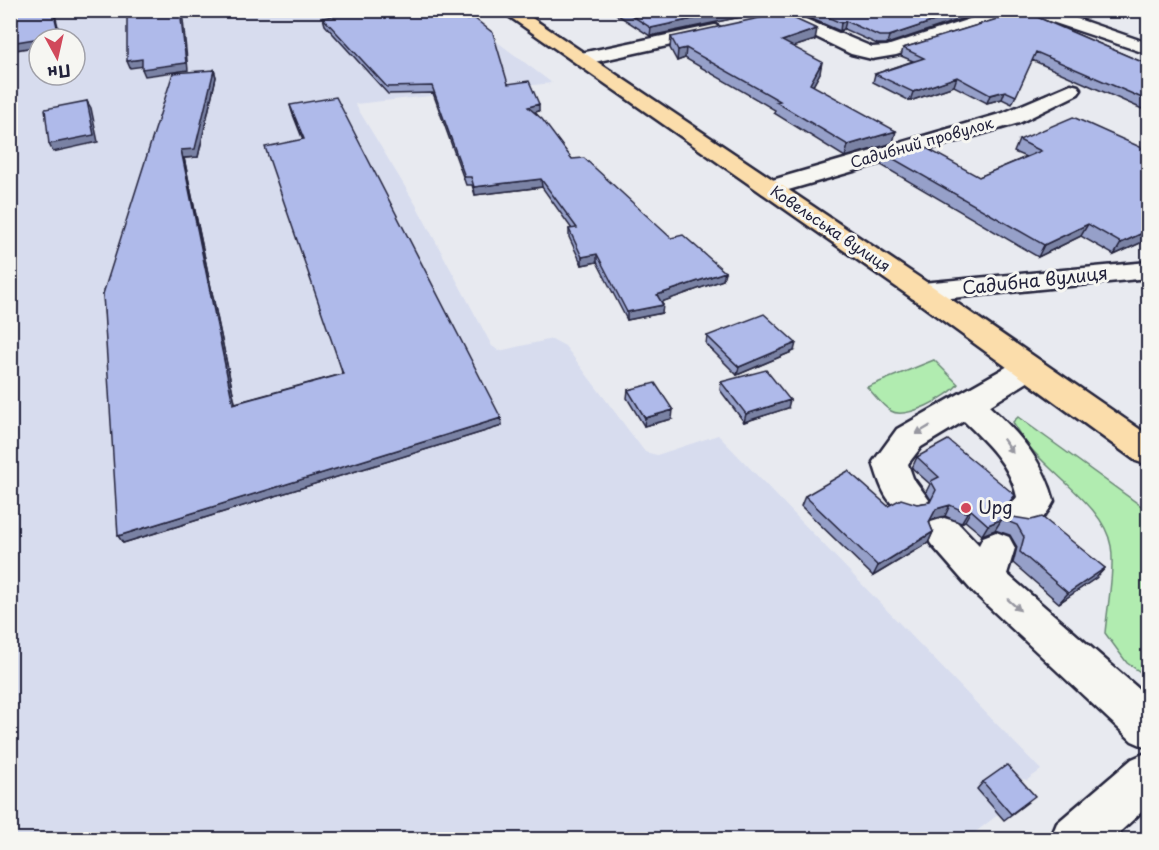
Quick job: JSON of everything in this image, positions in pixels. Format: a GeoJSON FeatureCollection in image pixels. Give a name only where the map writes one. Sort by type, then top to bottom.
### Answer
{"type":"FeatureCollection","features":[{"type":"Feature","properties":{"kind":"main road","name":"Ковельська вулиця"},"geometry":{"type":"LineString","coordinates":[[508,10],[922,292],[1149,452]]}},
{"type":"Feature","properties":{"kind":"street"},"geometry":{"type":"LineString","coordinates":[[770,16],[858,50],[872,53],[889,51],[1016,10]]}},
{"type":"Feature","properties":{"kind":"street"},"geometry":{"type":"LineString","coordinates":[[1034,10],[1149,49]]}},
{"type":"Feature","properties":{"kind":"street"},"geometry":{"type":"LineString","coordinates":[[581,60],[736,26]]}},
{"type":"Feature","properties":{"kind":"street","name":"Садибний провулок"},"geometry":{"type":"LineString","coordinates":[[770,188],[1011,118],[1071,90]]}},
{"type":"Feature","properties":{"kind":"street","name":"Садибна вулиця"},"geometry":{"type":"LineString","coordinates":[[922,292],[1149,270]]}},
{"type":"Feature","properties":{"kind":"street"},"geometry":{"type":"LineString","coordinates":[[911,500],[898,485],[890,462],[909,438],[1028,368]]}},
{"type":"Feature","properties":{"kind":"street"},"geometry":{"type":"LineString","coordinates":[[967,404],[999,434],[1031,479],[1036,501],[1022,516]]}},
{"type":"Feature","properties":{"kind":"street"},"geometry":{"type":"LineString","coordinates":[[944,533],[991,563],[1149,726]]}},
{"type":"Feature","properties":{"kind":"street"},"geometry":{"type":"LineString","coordinates":[[1074,840],[1149,775]]}},
{"type":"Feature","properties":{"kind":"shaded area"},"geometry":{"type":"Polygon","coordinates":[[[10,11],[456,11],[552,83],[355,104],[416,205],[492,346],[499,351],[552,339],[565,346],[645,452],[657,455],[718,435],[1041,770],[1027,780],[1005,776],[1028,802],[1004,820],[999,814],[965,840],[11,839],[10,11]]]}},
{"type":"Feature","properties":{"kind":"green space"},"geometry":{"type":"Polygon","coordinates":[[[934,360],[958,384],[946,395],[926,406],[906,412],[891,411],[867,387],[934,360]]]}},
{"type":"Feature","properties":{"kind":"green space"},"geometry":{"type":"Polygon","coordinates":[[[1018,417],[1148,511],[1148,677],[1127,663],[1105,633],[1112,555],[1105,529],[1082,498],[1036,454],[1023,438],[1013,422],[1018,417]]]}},
{"type":"Feature","properties":{"kind":"building"},"geometry":{"type":"Polygon","coordinates":[[[10,10],[53,10],[57,27],[27,27],[27,40],[10,43],[10,10]]]}},
{"type":"Feature","properties":{"kind":"building"},"geometry":{"type":"Polygon","coordinates":[[[126,10],[180,10],[186,63],[142,69],[142,59],[127,61],[126,10]]]}},
{"type":"Feature","properties":{"kind":"building"},"geometry":{"type":"Polygon","coordinates":[[[361,10],[370,12],[455,10],[467,20],[474,18],[493,33],[508,84],[529,81],[539,104],[528,107],[542,119],[572,159],[584,158],[671,238],[683,235],[725,272],[657,295],[663,305],[627,312],[597,254],[582,257],[569,229],[577,228],[541,179],[474,187],[471,177],[465,177],[432,86],[387,87],[323,18],[361,10]]]}},
{"type":"Feature","properties":{"kind":"building"},"geometry":{"type":"Polygon","coordinates":[[[623,10],[734,10],[651,28],[623,10]]]}},
{"type":"Feature","properties":{"kind":"building"},"geometry":{"type":"Polygon","coordinates":[[[811,10],[967,10],[889,36],[879,36],[846,21],[841,23],[811,10]]]}},
{"type":"Feature","properties":{"kind":"building"},"geometry":{"type":"Polygon","coordinates":[[[1023,11],[1149,65],[1149,101],[1036,52],[1016,96],[1005,91],[990,95],[957,77],[913,92],[875,74],[924,58],[903,48],[1023,11]]]}},
{"type":"Feature","properties":{"kind":"building"},"geometry":{"type":"Polygon","coordinates":[[[782,13],[817,29],[782,41],[822,62],[810,84],[896,131],[848,145],[776,102],[780,101],[686,48],[678,50],[671,37],[782,13]]]}},
{"type":"Feature","properties":{"kind":"building"},"geometry":{"type":"Polygon","coordinates":[[[214,70],[195,149],[181,150],[233,404],[343,374],[265,147],[304,139],[290,105],[336,97],[501,418],[118,536],[103,294],[173,73],[214,70]]]}},
{"type":"Feature","properties":{"kind":"building"},"geometry":{"type":"Polygon","coordinates":[[[87,101],[94,135],[49,144],[45,109],[87,101]]]}},
{"type":"Feature","properties":{"kind":"building"},"geometry":{"type":"Polygon","coordinates":[[[1073,117],[1149,151],[1149,230],[1121,243],[1088,224],[1044,245],[885,154],[919,144],[979,177],[1041,151],[1019,140],[1073,117]]]}},
{"type":"Feature","properties":{"kind":"building"},"geometry":{"type":"Polygon","coordinates":[[[764,314],[796,343],[739,367],[707,336],[764,314]]]}},
{"type":"Feature","properties":{"kind":"building"},"geometry":{"type":"Polygon","coordinates":[[[766,370],[790,400],[746,414],[721,382],[766,370]]]}},
{"type":"Feature","properties":{"kind":"building"},"geometry":{"type":"Polygon","coordinates":[[[655,383],[673,410],[645,418],[628,390],[655,383]]]}},
{"type":"Feature","properties":{"kind":"building"},"geometry":{"type":"Polygon","coordinates":[[[948,440],[1015,495],[1008,504],[1013,517],[1031,520],[1042,517],[1105,568],[1068,593],[1020,552],[1024,537],[1017,525],[1002,519],[988,525],[971,510],[967,513],[950,505],[936,509],[929,522],[933,532],[878,566],[805,496],[848,471],[888,506],[901,499],[917,504],[930,502],[936,490],[931,481],[939,477],[917,457],[948,440]]]}},
{"type":"Feature","properties":{"kind":"building"},"geometry":{"type":"Polygon","coordinates":[[[1007,765],[1035,796],[1011,814],[983,782],[1007,765]]]}},
{"type":"Feature","properties":{"kind":"place","name":"Upg"},"geometry":{"type":"Point","coordinates":[966,508]}}]}
